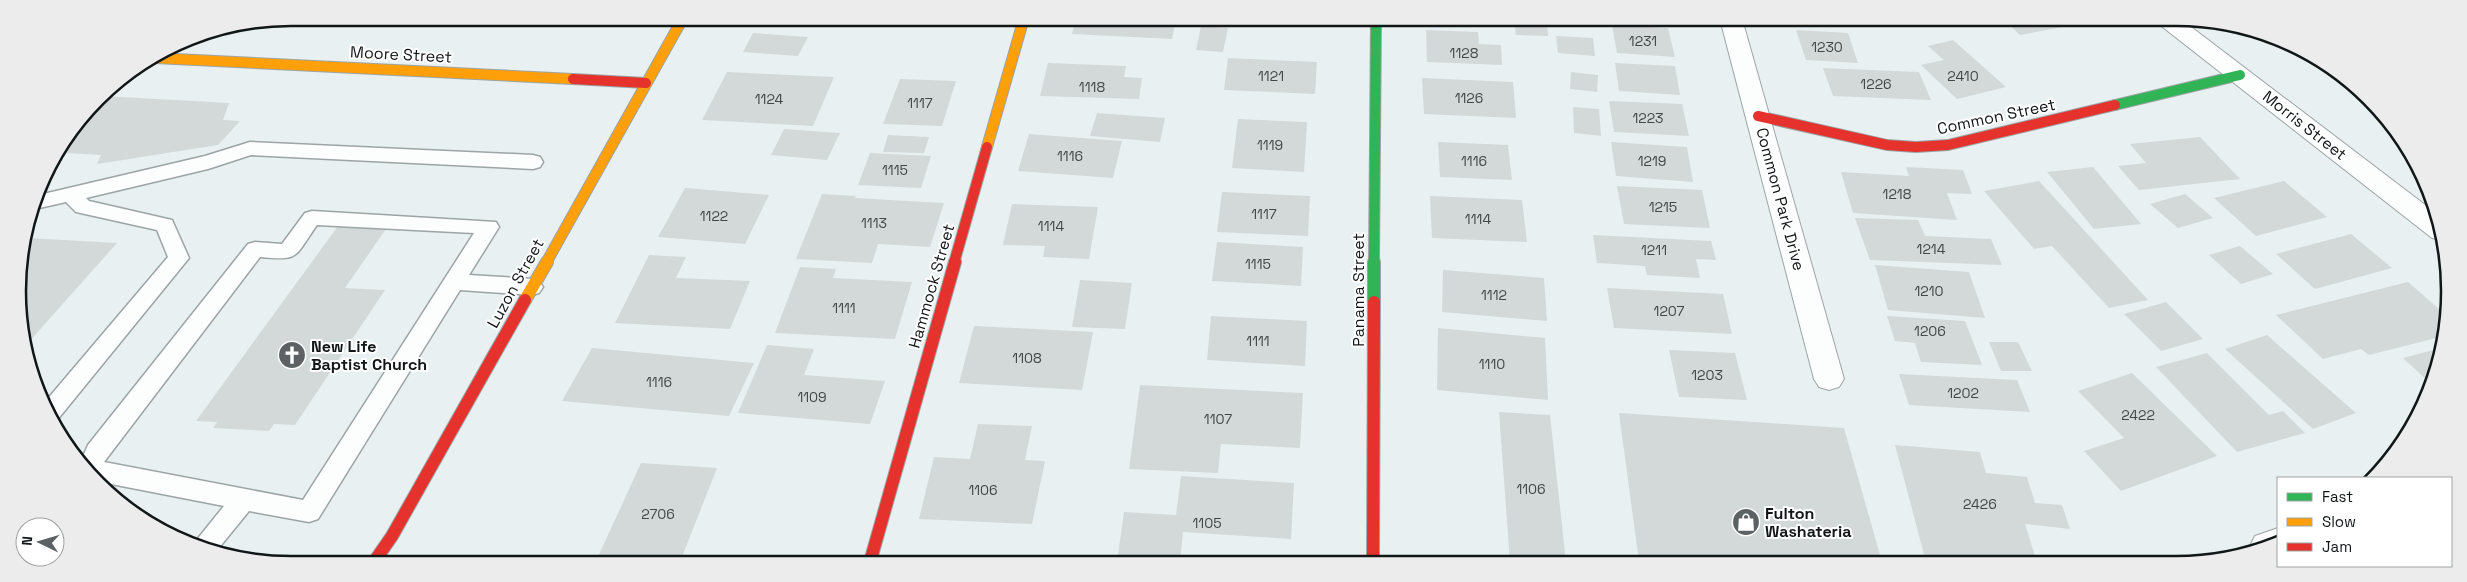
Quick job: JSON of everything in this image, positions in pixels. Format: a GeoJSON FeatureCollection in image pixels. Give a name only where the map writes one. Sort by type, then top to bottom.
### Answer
{"type":"FeatureCollection","features":[{"type":"Feature","properties":{"kind":"street","name":"Luzon Street"},"geometry":{"type":"LineString","coordinates":[[378,556],[392,536],[678,26]]}},
{"type":"Feature","properties":{"kind":"street","name":"Hammock Street"},"geometry":{"type":"LineString","coordinates":[[872,556],[1022,26]]}},
{"type":"Feature","properties":{"kind":"street","name":"Panama Street"},"geometry":{"type":"LineString","coordinates":[[1373,556],[1376,26]]}},
{"type":"Feature","properties":{"kind":"street","name":"Common Park Drive"},"geometry":{"type":"LineString","coordinates":[[1734,26],[1829,379]]}},
{"type":"Feature","properties":{"kind":"street","name":"Morris Street"},"geometry":{"type":"LineString","coordinates":[[2176,26],[2433,224]]}},
{"type":"Feature","properties":{"kind":"street","name":"Moore Street"},"geometry":{"type":"LineString","coordinates":[[165,59],[646,83]]}},
{"type":"Feature","properties":{"kind":"street","name":"Common Street"},"geometry":{"type":"LineString","coordinates":[[1758,116],[1887,145],[1916,147],[1948,146],[2240,75]]}},
{"type":"Feature","properties":{"kind":"lane"},"geometry":{"type":"LineString","coordinates":[[42,201],[208,162],[250,148],[533,162]]}},
{"type":"Feature","properties":{"kind":"lane"},"geometry":{"type":"LineString","coordinates":[[54,408],[179,258],[165,225],[83,207],[71,195]]}},
{"type":"Feature","properties":{"kind":"lane"},"geometry":{"type":"LineString","coordinates":[[91,464],[96,452],[255,249],[287,252],[312,218],[489,227],[309,512],[103,476]]}},
{"type":"Feature","properties":{"kind":"lane"},"geometry":{"type":"LineString","coordinates":[[455,282],[532,286]]}},
{"type":"Feature","properties":{"kind":"lane"},"geometry":{"type":"LineString","coordinates":[[208,543],[244,500]]}},
{"type":"Feature","properties":{"kind":"building"},"geometry":{"type":"Polygon","coordinates":[[[1074,26],[1175,26],[1172,39],[1072,34],[1074,26]]]}},
{"type":"Feature","properties":{"kind":"building"},"geometry":{"type":"Polygon","coordinates":[[[1201,26],[1228,28],[1223,52],[1196,50],[1201,26]]]}},
{"type":"Feature","properties":{"kind":"building"},"geometry":{"type":"Polygon","coordinates":[[[1515,26],[1547,26],[1548,36],[1516,35],[1515,26]]]}},
{"type":"Feature","properties":{"kind":"building"},"geometry":{"type":"Polygon","coordinates":[[[1612,26],[1668,28],[1675,57],[1617,53],[1612,26]]]}},
{"type":"Feature","properties":{"kind":"building"},"geometry":{"type":"Polygon","coordinates":[[[2010,26],[2068,26],[2020,35],[2010,26]]]}},
{"type":"Feature","properties":{"kind":"building"},"geometry":{"type":"Polygon","coordinates":[[[1426,30],[1478,32],[1479,44],[1501,45],[1502,65],[1427,62],[1426,30]]]}},
{"type":"Feature","properties":{"kind":"building"},"geometry":{"type":"Polygon","coordinates":[[[1796,30],[1848,33],[1858,63],[1806,60],[1796,30]]]}},
{"type":"Feature","properties":{"kind":"building"},"geometry":{"type":"Polygon","coordinates":[[[753,33],[808,37],[798,56],[743,52],[753,33]]]}},
{"type":"Feature","properties":{"kind":"building"},"geometry":{"type":"Polygon","coordinates":[[[1556,36],[1593,38],[1595,56],[1558,53],[1556,36]]]}},
{"type":"Feature","properties":{"kind":"building"},"geometry":{"type":"Polygon","coordinates":[[[1953,40],[2006,87],[1957,99],[1921,65],[1944,60],[1928,46],[1953,40]]]}},
{"type":"Feature","properties":{"kind":"building"},"geometry":{"type":"Polygon","coordinates":[[[1228,58],[1317,62],[1315,94],[1224,90],[1228,58]]]}},
{"type":"Feature","properties":{"kind":"building"},"geometry":{"type":"Polygon","coordinates":[[[1048,63],[1126,66],[1124,77],[1142,78],[1139,99],[1040,96],[1048,63]]]}},
{"type":"Feature","properties":{"kind":"building"},"geometry":{"type":"Polygon","coordinates":[[[1615,63],[1675,66],[1680,95],[1619,91],[1615,63]]]}},
{"type":"Feature","properties":{"kind":"building"},"geometry":{"type":"Polygon","coordinates":[[[1823,68],[1919,72],[1931,100],[1833,96],[1823,68]]]}},
{"type":"Feature","properties":{"kind":"building"},"geometry":{"type":"Polygon","coordinates":[[[727,72],[834,77],[813,126],[702,120],[727,72]]]}},
{"type":"Feature","properties":{"kind":"building"},"geometry":{"type":"Polygon","coordinates":[[[1571,72],[1598,75],[1597,92],[1570,89],[1571,72]]]}},
{"type":"Feature","properties":{"kind":"building"},"geometry":{"type":"Polygon","coordinates":[[[1422,78],[1513,82],[1516,118],[1424,114],[1422,78]]]}},
{"type":"Feature","properties":{"kind":"building"},"geometry":{"type":"Polygon","coordinates":[[[900,79],[956,81],[942,126],[883,124],[900,79]]]}},
{"type":"Feature","properties":{"kind":"building"},"geometry":{"type":"Polygon","coordinates":[[[112,96],[229,103],[223,120],[240,121],[218,145],[97,164],[101,155],[67,153],[71,144],[92,116],[112,96]]]}},
{"type":"Feature","properties":{"kind":"building"},"geometry":{"type":"Polygon","coordinates":[[[1609,101],[1682,104],[1689,136],[1614,132],[1609,101]]]}},
{"type":"Feature","properties":{"kind":"building"},"geometry":{"type":"Polygon","coordinates":[[[1573,107],[1599,109],[1601,136],[1574,133],[1573,107]]]}},
{"type":"Feature","properties":{"kind":"building"},"geometry":{"type":"Polygon","coordinates":[[[1097,113],[1165,118],[1160,142],[1090,136],[1097,113]]]}},
{"type":"Feature","properties":{"kind":"building"},"geometry":{"type":"Polygon","coordinates":[[[1238,119],[1307,122],[1304,172],[1232,168],[1238,119]]]}},
{"type":"Feature","properties":{"kind":"building"},"geometry":{"type":"Polygon","coordinates":[[[784,129],[840,133],[827,160],[771,155],[784,129]]]}},
{"type":"Feature","properties":{"kind":"building"},"geometry":{"type":"Polygon","coordinates":[[[1029,134],[1122,141],[1113,178],[1018,171],[1029,134]]]}},
{"type":"Feature","properties":{"kind":"building"},"geometry":{"type":"Polygon","coordinates":[[[888,135],[929,137],[924,153],[883,152],[888,135]]]}},
{"type":"Feature","properties":{"kind":"building"},"geometry":{"type":"Polygon","coordinates":[[[2200,137],[2240,179],[2139,190],[2118,166],[2146,163],[2130,144],[2200,137]]]}},
{"type":"Feature","properties":{"kind":"building"},"geometry":{"type":"Polygon","coordinates":[[[1438,142],[1508,145],[1512,180],[1440,177],[1438,142]]]}},
{"type":"Feature","properties":{"kind":"building"},"geometry":{"type":"Polygon","coordinates":[[[1611,142],[1687,147],[1693,182],[1616,176],[1611,142]]]}},
{"type":"Feature","properties":{"kind":"building"},"geometry":{"type":"Polygon","coordinates":[[[870,153],[931,156],[921,188],[858,185],[870,153]]]}},
{"type":"Feature","properties":{"kind":"building"},"geometry":{"type":"Polygon","coordinates":[[[1906,167],[1963,170],[1972,194],[1947,193],[1957,220],[1853,213],[1841,172],[1909,176],[1906,167]]]}},
{"type":"Feature","properties":{"kind":"building"},"geometry":{"type":"Polygon","coordinates":[[[2093,167],[2141,224],[2094,229],[2047,172],[2093,167]]]}},
{"type":"Feature","properties":{"kind":"building"},"geometry":{"type":"Polygon","coordinates":[[[2039,181],[2148,300],[2109,308],[2052,246],[2034,249],[1984,191],[2039,181]]]}},
{"type":"Feature","properties":{"kind":"building"},"geometry":{"type":"Polygon","coordinates":[[[2284,181],[2327,217],[2256,236],[2214,198],[2284,181]]]}},
{"type":"Feature","properties":{"kind":"building"},"geometry":{"type":"Polygon","coordinates":[[[1617,186],[1702,190],[1710,228],[1624,224],[1617,186]]]}},
{"type":"Feature","properties":{"kind":"building"},"geometry":{"type":"Polygon","coordinates":[[[685,188],[769,195],[745,244],[658,237],[685,188]]]}},
{"type":"Feature","properties":{"kind":"building"},"geometry":{"type":"Polygon","coordinates":[[[1222,192],[1310,196],[1308,236],[1217,232],[1222,192]]]}},
{"type":"Feature","properties":{"kind":"building"},"geometry":{"type":"Polygon","coordinates":[[[822,194],[856,196],[855,198],[944,203],[930,247],[878,244],[872,263],[796,259],[822,194]]]}},
{"type":"Feature","properties":{"kind":"building"},"geometry":{"type":"Polygon","coordinates":[[[2185,194],[2213,218],[2178,228],[2150,204],[2185,194]]]}},
{"type":"Feature","properties":{"kind":"building"},"geometry":{"type":"Polygon","coordinates":[[[1430,196],[1522,200],[1527,242],[1432,238],[1430,196]]]}},
{"type":"Feature","properties":{"kind":"building"},"geometry":{"type":"Polygon","coordinates":[[[1012,204],[1098,207],[1089,259],[1043,257],[1045,246],[1003,245],[1012,204]]]}},
{"type":"Feature","properties":{"kind":"building"},"geometry":{"type":"Polygon","coordinates":[[[1855,218],[1918,220],[1925,236],[1991,239],[2002,265],[1870,260],[1855,218]]]}},
{"type":"Feature","properties":{"kind":"building","name":"New Life Baptist Church"},"geometry":{"type":"Polygon","coordinates":[[[338,226],[386,229],[345,288],[385,290],[295,425],[274,424],[269,431],[213,428],[217,422],[196,421],[338,226]]]}},
{"type":"Feature","properties":{"kind":"building"},"geometry":{"type":"Polygon","coordinates":[[[2351,234],[2392,268],[2315,289],[2276,254],[2351,234]]]}},
{"type":"Feature","properties":{"kind":"building"},"geometry":{"type":"Polygon","coordinates":[[[1593,235],[1711,241],[1716,260],[1696,259],[1700,278],[1647,275],[1645,266],[1597,263],[1593,235]]]}},
{"type":"Feature","properties":{"kind":"building"},"geometry":{"type":"Polygon","coordinates":[[[31,238],[117,243],[31,340],[26,291],[31,238]]]}},
{"type":"Feature","properties":{"kind":"building"},"geometry":{"type":"Polygon","coordinates":[[[1217,242],[1303,247],[1301,286],[1212,281],[1217,242]]]}},
{"type":"Feature","properties":{"kind":"building"},"geometry":{"type":"Polygon","coordinates":[[[2240,246],[2273,274],[2241,284],[2209,255],[2240,246]]]}},
{"type":"Feature","properties":{"kind":"building"},"geometry":{"type":"Polygon","coordinates":[[[649,255],[686,257],[676,278],[750,281],[730,329],[615,323],[649,255]]]}},
{"type":"Feature","properties":{"kind":"building"},"geometry":{"type":"Polygon","coordinates":[[[1875,265],[1969,272],[1985,318],[1888,310],[1875,265]]]}},
{"type":"Feature","properties":{"kind":"building"},"geometry":{"type":"Polygon","coordinates":[[[800,267],[836,269],[833,278],[912,282],[895,339],[775,333],[800,267]]]}},
{"type":"Feature","properties":{"kind":"building"},"geometry":{"type":"Polygon","coordinates":[[[1443,270],[1544,278],[1547,321],[1442,312],[1443,270]]]}},
{"type":"Feature","properties":{"kind":"building"},"geometry":{"type":"Polygon","coordinates":[[[1080,280],[1132,283],[1125,329],[1072,327],[1080,280]]]}},
{"type":"Feature","properties":{"kind":"building"},"geometry":{"type":"Polygon","coordinates":[[[2408,282],[2440,310],[2437,338],[2369,355],[2361,349],[2323,359],[2276,315],[2408,282]]]}},
{"type":"Feature","properties":{"kind":"building"},"geometry":{"type":"Polygon","coordinates":[[[1607,288],[1723,294],[1732,334],[1614,328],[1607,288]]]}},
{"type":"Feature","properties":{"kind":"building"},"geometry":{"type":"Polygon","coordinates":[[[2166,302],[2203,339],[2161,351],[2124,314],[2166,302]]]}},
{"type":"Feature","properties":{"kind":"building"},"geometry":{"type":"Polygon","coordinates":[[[1211,316],[1307,321],[1305,366],[1207,360],[1211,316]]]}},
{"type":"Feature","properties":{"kind":"building"},"geometry":{"type":"Polygon","coordinates":[[[1887,316],[1965,321],[1982,365],[1921,362],[1915,343],[1895,341],[1887,316]]]}},
{"type":"Feature","properties":{"kind":"building"},"geometry":{"type":"Polygon","coordinates":[[[974,326],[1093,332],[1082,390],[959,383],[974,326]]]}},
{"type":"Feature","properties":{"kind":"building"},"geometry":{"type":"Polygon","coordinates":[[[1438,328],[1545,338],[1548,400],[1437,390],[1438,328]]]}},
{"type":"Feature","properties":{"kind":"building"},"geometry":{"type":"Polygon","coordinates":[[[2267,335],[2356,413],[2313,429],[2225,349],[2267,335]]]}},
{"type":"Feature","properties":{"kind":"building"},"geometry":{"type":"Polygon","coordinates":[[[1989,342],[2018,342],[2032,371],[2001,371],[1989,342]]]}},
{"type":"Feature","properties":{"kind":"building"},"geometry":{"type":"Polygon","coordinates":[[[767,345],[814,349],[804,375],[885,381],[870,424],[738,413],[767,345]]]}},
{"type":"Feature","properties":{"kind":"building"},"geometry":{"type":"Polygon","coordinates":[[[592,348],[754,363],[729,416],[562,401],[592,348]]]}},
{"type":"Feature","properties":{"kind":"building"},"geometry":{"type":"Polygon","coordinates":[[[1669,350],[1735,353],[1747,400],[1679,397],[1669,350]]]}},
{"type":"Feature","properties":{"kind":"building"},"geometry":{"type":"Polygon","coordinates":[[[2434,350],[2426,379],[2403,358],[2434,350]]]}},
{"type":"Feature","properties":{"kind":"building"},"geometry":{"type":"Polygon","coordinates":[[[2207,353],[2269,415],[2283,411],[2305,433],[2237,452],[2156,367],[2207,353]]]}},
{"type":"Feature","properties":{"kind":"building"},"geometry":{"type":"Polygon","coordinates":[[[2132,373],[2217,456],[2121,491],[2084,451],[2124,438],[2078,391],[2132,373]]]}},
{"type":"Feature","properties":{"kind":"building"},"geometry":{"type":"Polygon","coordinates":[[[1899,374],[2017,380],[2030,412],[1909,405],[1899,374]]]}},
{"type":"Feature","properties":{"kind":"building"},"geometry":{"type":"Polygon","coordinates":[[[1140,385],[1303,393],[1300,448],[1221,444],[1218,473],[1129,469],[1140,385]]]}},
{"type":"Feature","properties":{"kind":"building"},"geometry":{"type":"Polygon","coordinates":[[[1499,412],[1550,415],[1565,556],[1510,556],[1499,412]]]}},
{"type":"Feature","properties":{"kind":"building"},"geometry":{"type":"Polygon","coordinates":[[[1619,413],[1844,428],[1880,556],[1638,556],[1619,413]]]}},
{"type":"Feature","properties":{"kind":"building"},"geometry":{"type":"Polygon","coordinates":[[[978,424],[1032,426],[1025,460],[1045,461],[1032,524],[919,519],[934,457],[970,459],[978,424]]]}},
{"type":"Feature","properties":{"kind":"building"},"geometry":{"type":"Polygon","coordinates":[[[1895,445],[1980,452],[1986,473],[2027,477],[2035,503],[2062,505],[2070,529],[2025,524],[2035,556],[1924,556],[1895,445]]]}},
{"type":"Feature","properties":{"kind":"building"},"geometry":{"type":"Polygon","coordinates":[[[641,463],[717,468],[682,556],[598,556],[641,463]]]}},
{"type":"Feature","properties":{"kind":"building"},"geometry":{"type":"Polygon","coordinates":[[[1181,476],[1294,483],[1291,539],[1183,532],[1181,556],[1118,556],[1124,512],[1176,515],[1181,476]]]}},
{"type":"Feature","properties":{"kind":"traffic: fast"},"geometry":{"type":"LineString","coordinates":[[1374,302],[1376,26]]}},
{"type":"Feature","properties":{"kind":"traffic: fast"},"geometry":{"type":"LineString","coordinates":[[2115,105],[2240,75]]}},
{"type":"Feature","properties":{"kind":"traffic: slow"},"geometry":{"type":"LineString","coordinates":[[525,300],[679,26]]}},
{"type":"Feature","properties":{"kind":"traffic: slow"},"geometry":{"type":"LineString","coordinates":[[987,147],[1022,26]]}},
{"type":"Feature","properties":{"kind":"traffic: slow"},"geometry":{"type":"LineString","coordinates":[[166,59],[573,79]]}},
{"type":"Feature","properties":{"kind":"traffic: jam"},"geometry":{"type":"LineString","coordinates":[[573,79],[646,83]]}},
{"type":"Feature","properties":{"kind":"traffic: jam"},"geometry":{"type":"LineString","coordinates":[[1758,116],[1887,145],[1916,147],[1948,145],[2115,105]]}},
{"type":"Feature","properties":{"kind":"traffic: jam"},"geometry":{"type":"LineString","coordinates":[[872,556],[987,147]]}},
{"type":"Feature","properties":{"kind":"traffic: jam"},"geometry":{"type":"LineString","coordinates":[[378,556],[392,536],[525,300]]}},
{"type":"Feature","properties":{"kind":"traffic: jam"},"geometry":{"type":"LineString","coordinates":[[1373,556],[1374,302]]}},
{"type":"Feature","properties":{"kind":"place","name":"New Life Baptist Church"},"geometry":{"type":"Point","coordinates":[292,355]}},
{"type":"Feature","properties":{"kind":"place","name":"Fulton Washateria"},"geometry":{"type":"Point","coordinates":[1746,522]}}]}
